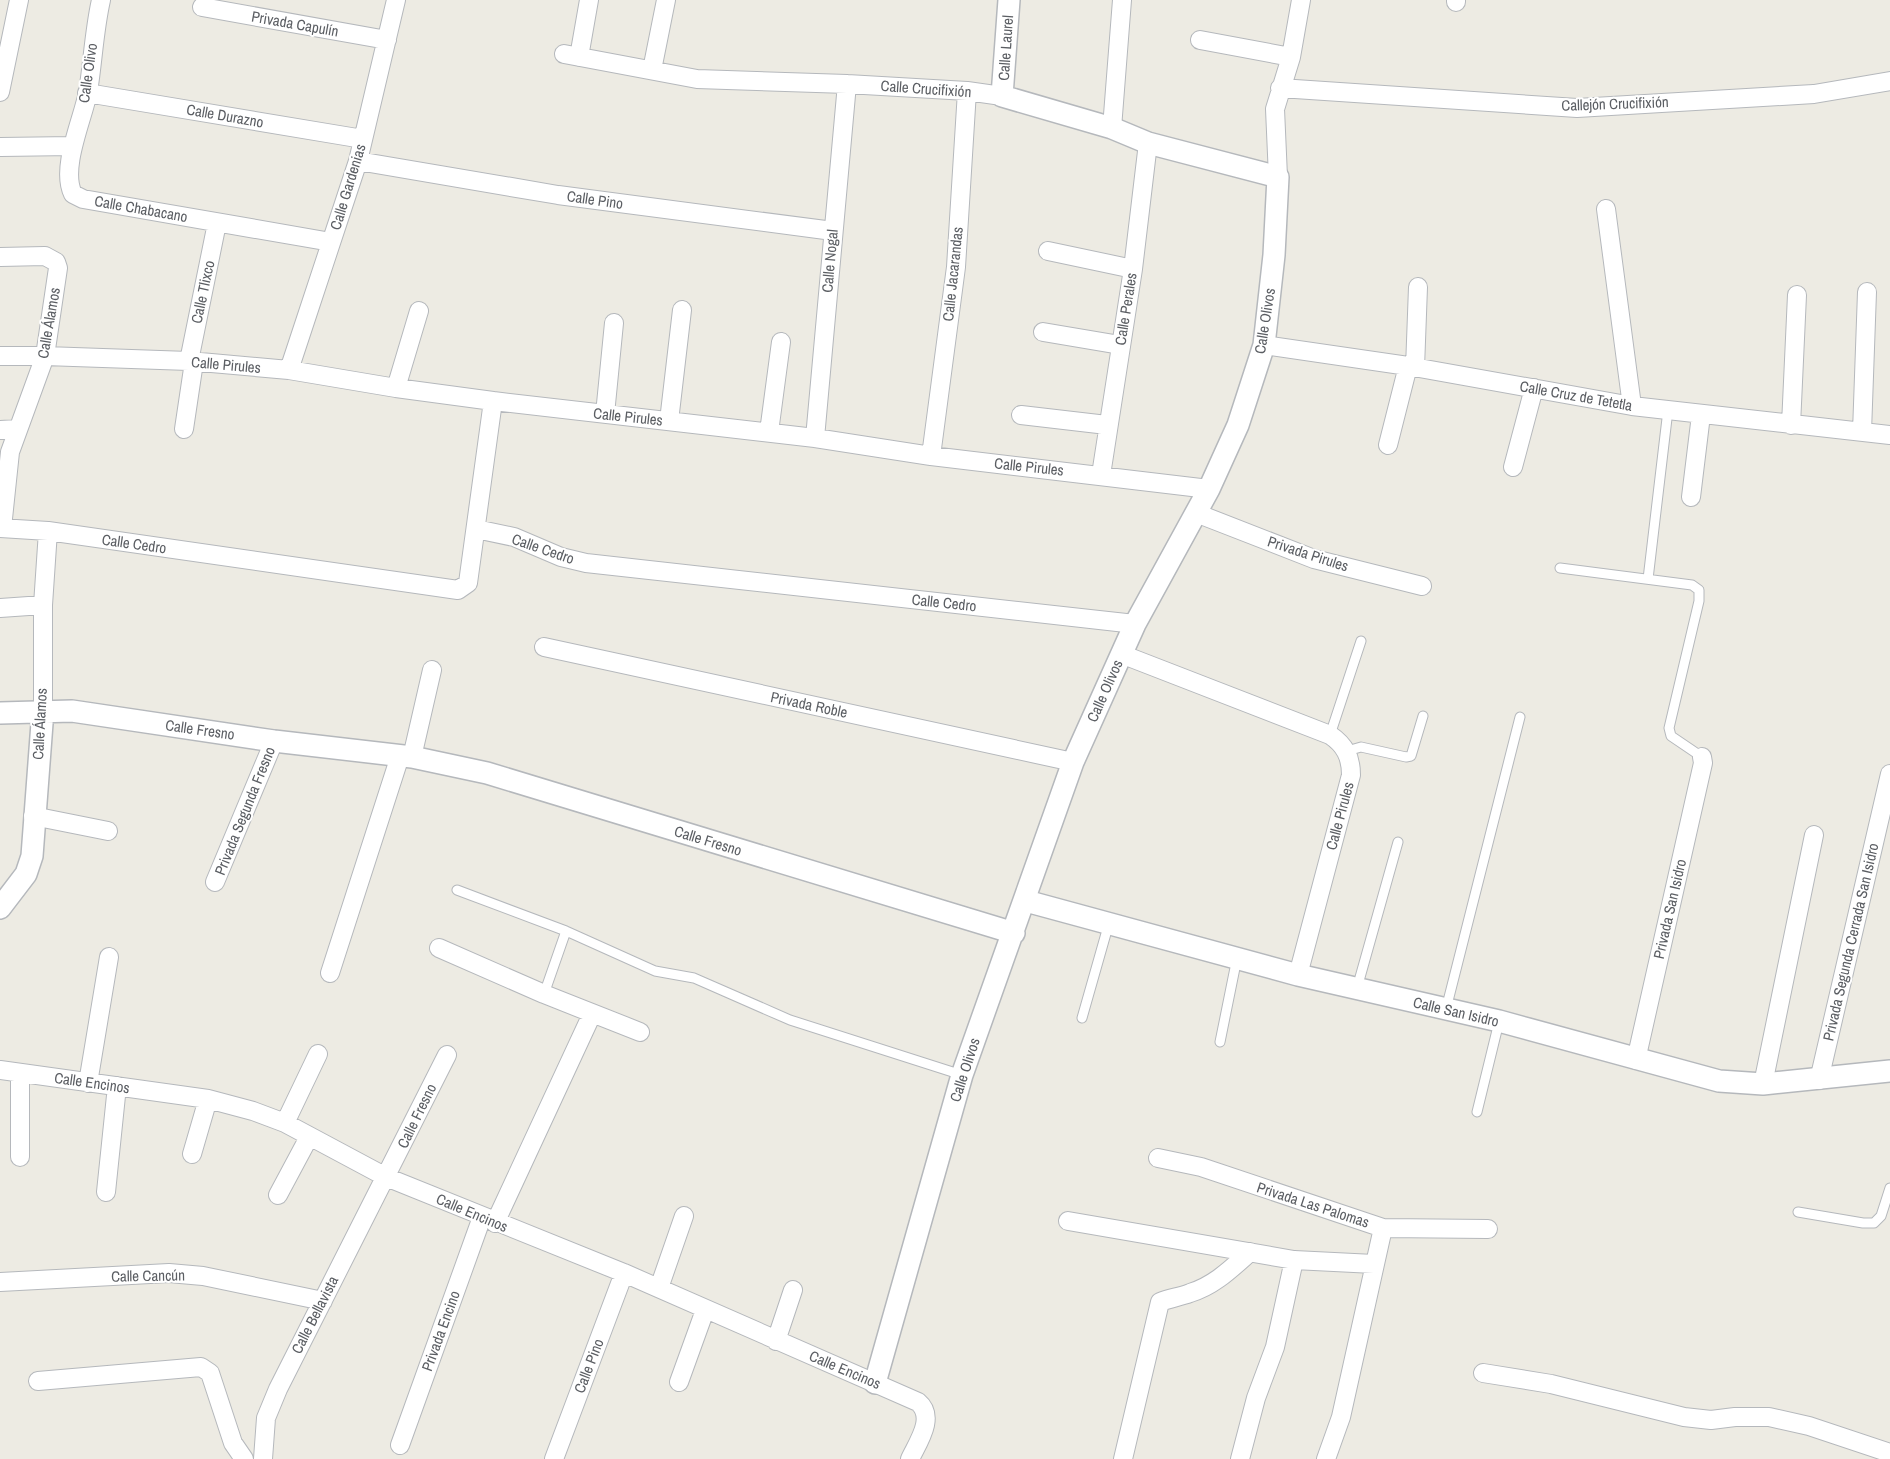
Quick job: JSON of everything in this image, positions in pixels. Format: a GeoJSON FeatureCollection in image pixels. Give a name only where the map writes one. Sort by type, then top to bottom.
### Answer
{"type":"FeatureCollection","features":[{"type":"Feature","properties":{"kind":"street"},"geometry":{"type":"LineString","coordinates":[[0,92],[19,0]]}},
{"type":"Feature","properties":{"kind":"street","name":"Calle Olivo"},"geometry":{"type":"LineString","coordinates":[[74,146],[87,93],[95,26],[101,0]]}},
{"type":"Feature","properties":{"kind":"street","name":"Calle Gardenias"},"geometry":{"type":"LineString","coordinates":[[289,370],[358,161],[396,0]]}},
{"type":"Feature","properties":{"kind":"street","name":"Calle Crucifixión"},"geometry":{"type":"LineString","coordinates":[[589,0],[571,56],[697,79],[847,84],[967,91],[1002,96],[1112,128],[1148,143],[1278,177]]}},
{"type":"Feature","properties":{"kind":"street"},"geometry":{"type":"LineString","coordinates":[[652,70],[666,0]]}},
{"type":"Feature","properties":{"kind":"street","name":"Calle Laurel"},"geometry":{"type":"LineString","coordinates":[[1002,96],[1009,0]]}},
{"type":"Feature","properties":{"kind":"street"},"geometry":{"type":"LineString","coordinates":[[1112,128],[1122,0]]}},
{"type":"Feature","properties":{"kind":"street","name":"Calle Olivos"},"geometry":{"type":"LineString","coordinates":[[875,1383],[962,1075],[1026,900],[1073,762],[1135,624],[1210,489],[1238,425],[1264,345],[1274,255],[1278,177],[1275,109],[1291,57],[1301,0]]}},
{"type":"Feature","properties":{"kind":"street","name":"Privada Capulín"},"geometry":{"type":"LineString","coordinates":[[202,7],[387,40]]}},
{"type":"Feature","properties":{"kind":"street"},"geometry":{"type":"LineString","coordinates":[[1200,40],[1291,57]]}},
{"type":"Feature","properties":{"kind":"street","name":"Callejón Crucifixión"},"geometry":{"type":"LineString","coordinates":[[1280,88],[1577,108],[1814,94],[1890,81]]}},
{"type":"Feature","properties":{"kind":"street","name":"Calle Nogal"},"geometry":{"type":"LineString","coordinates":[[815,438],[847,84]]}},
{"type":"Feature","properties":{"kind":"street","name":"Calle Jacarandas"},"geometry":{"type":"LineString","coordinates":[[930,456],[956,267],[967,91]]}},
{"type":"Feature","properties":{"kind":"street","name":"Calle Durazno"},"geometry":{"type":"LineString","coordinates":[[87,93],[363,140]]}},
{"type":"Feature","properties":{"kind":"street","name":"Calle Perales"},"geometry":{"type":"LineString","coordinates":[[1101,475],[1107,424],[1133,268],[1148,143]]}},
{"type":"Feature","properties":{"kind":"street"},"geometry":{"type":"LineString","coordinates":[[0,147],[74,146]]}},
{"type":"Feature","properties":{"kind":"street","name":"Calle Chabacano"},"geometry":{"type":"LineString","coordinates":[[74,146],[69,182],[73,194],[78,198],[331,242]]}},
{"type":"Feature","properties":{"kind":"street","name":"Calle Pino"},"geometry":{"type":"LineString","coordinates":[[358,161],[558,195],[833,232]]}},
{"type":"Feature","properties":{"kind":"street"},"geometry":{"type":"LineString","coordinates":[[1606,209],[1632,406]]}},
{"type":"Feature","properties":{"kind":"street","name":"Calle Tlixco"},"geometry":{"type":"LineString","coordinates":[[184,429],[191,362],[218,223]]}},
{"type":"Feature","properties":{"kind":"street"},"geometry":{"type":"LineString","coordinates":[[1048,251],[1133,268]]}},
{"type":"Feature","properties":{"kind":"street","name":"Calle Álamos"},"geometry":{"type":"LineString","coordinates":[[0,258],[45,256],[56,262],[58,268],[45,356],[9,429],[10,452],[1,528]]}},
{"type":"Feature","properties":{"kind":"street"},"geometry":{"type":"LineString","coordinates":[[1388,445],[1412,367],[1418,287]]}},
{"type":"Feature","properties":{"kind":"street"},"geometry":{"type":"LineString","coordinates":[[1862,432],[1867,292]]}},
{"type":"Feature","properties":{"kind":"street"},"geometry":{"type":"LineString","coordinates":[[1791,425],[1797,295]]}},
{"type":"Feature","properties":{"kind":"street"},"geometry":{"type":"LineString","coordinates":[[396,388],[419,310]]}},
{"type":"Feature","properties":{"kind":"street"},"geometry":{"type":"LineString","coordinates":[[669,421],[682,310]]}},
{"type":"Feature","properties":{"kind":"street"},"geometry":{"type":"LineString","coordinates":[[605,414],[614,323]]}},
{"type":"Feature","properties":{"kind":"street"},"geometry":{"type":"LineString","coordinates":[[1043,332],[1120,345]]}},
{"type":"Feature","properties":{"kind":"street"},"geometry":{"type":"LineString","coordinates":[[769,432],[781,342]]}},
{"type":"Feature","properties":{"kind":"street","name":"Calle Cruz de Tetetla"},"geometry":{"type":"LineString","coordinates":[[1264,345],[1412,367],[1632,406],[1890,435]]}},
{"type":"Feature","properties":{"kind":"street","name":"Calle Pirules"},"geometry":{"type":"LineString","coordinates":[[0,356],[191,362],[289,370],[396,388],[493,401],[769,432],[930,456],[1210,489]]}},
{"type":"Feature","properties":{"kind":"street"},"geometry":{"type":"LineString","coordinates":[[1513,467],[1534,388]]}},
{"type":"Feature","properties":{"kind":"street"},"geometry":{"type":"LineString","coordinates":[[476,529],[493,401]]}},
{"type":"Feature","properties":{"kind":"street"},"geometry":{"type":"LineString","coordinates":[[1691,498],[1701,414]]}},
{"type":"Feature","properties":{"kind":"street"},"geometry":{"type":"LineString","coordinates":[[1021,416],[1107,424]]}},
{"type":"Feature","properties":{"kind":"street","name":"Privada Pirules"},"geometry":{"type":"LineString","coordinates":[[1196,513],[1314,559],[1422,586]]}},
{"type":"Feature","properties":{"kind":"street","name":"Calle Cedro"},"geometry":{"type":"LineString","coordinates":[[1,528],[48,531],[458,590],[468,583],[476,529],[514,537],[561,557],[586,563],[1135,624]]}},
{"type":"Feature","properties":{"kind":"street","name":"Calle Álamos"},"geometry":{"type":"LineString","coordinates":[[0,908],[26,874],[32,856],[33,816],[43,710],[43,605],[48,531]]}},
{"type":"Feature","properties":{"kind":"street"},"geometry":{"type":"LineString","coordinates":[[0,608],[43,605]]}},
{"type":"Feature","properties":{"kind":"street","name":"Privada Roble"},"geometry":{"type":"LineString","coordinates":[[544,647],[1073,762]]}},
{"type":"Feature","properties":{"kind":"street"},"geometry":{"type":"LineString","coordinates":[[1121,654],[1330,735],[1339,741],[1347,751]]}},
{"type":"Feature","properties":{"kind":"street"},"geometry":{"type":"LineString","coordinates":[[330,973],[406,757],[432,670]]}},
{"type":"Feature","properties":{"kind":"street","name":"Calle Fresno"},"geometry":{"type":"LineString","coordinates":[[0,713],[43,710],[72,711],[274,741],[406,757],[487,773],[712,843],[1014,933]]}},
{"type":"Feature","properties":{"kind":"street","name":"Privada Segunda Fresno"},"geometry":{"type":"LineString","coordinates":[[215,882],[274,741]]}},
{"type":"Feature","properties":{"kind":"street","name":"Calle Pirules"},"geometry":{"type":"LineString","coordinates":[[1298,976],[1351,776],[1351,762],[1347,751]]}},
{"type":"Feature","properties":{"kind":"street","name":"Privada San Isidro"},"geometry":{"type":"LineString","coordinates":[[1636,1060],[1702,757]]}},
{"type":"Feature","properties":{"kind":"street","name":"Privada Segunda Cerrada San Isidro"},"geometry":{"type":"LineString","coordinates":[[1818,1080],[1890,774]]}},
{"type":"Feature","properties":{"kind":"street"},"geometry":{"type":"LineString","coordinates":[[33,816],[108,832]]}},
{"type":"Feature","properties":{"kind":"street"},"geometry":{"type":"LineString","coordinates":[[1763,1084],[1814,834]]}},
{"type":"Feature","properties":{"kind":"street","name":"Calle San Isidro"},"geometry":{"type":"LineString","coordinates":[[1026,900],[1298,976],[1499,1021],[1636,1060],[1719,1081],[1763,1084],[1818,1080],[1890,1071]]}},
{"type":"Feature","properties":{"kind":"street"},"geometry":{"type":"LineString","coordinates":[[439,948],[544,994],[640,1032]]}},
{"type":"Feature","properties":{"kind":"street"},"geometry":{"type":"LineString","coordinates":[[88,1083],[109,957]]}},
{"type":"Feature","properties":{"kind":"street","name":"Privada Encino"},"geometry":{"type":"LineString","coordinates":[[400,1445],[488,1220],[592,1014]]}},
{"type":"Feature","properties":{"kind":"street"},"geometry":{"type":"LineString","coordinates":[[285,1123],[318,1054]]}},
{"type":"Feature","properties":{"kind":"street","name":"Calle Fresno"},"geometry":{"type":"LineString","coordinates":[[386,1177],[447,1055]]}},
{"type":"Feature","properties":{"kind":"street","name":"Calle Encinos"},"geometry":{"type":"LineString","coordinates":[[0,1070],[208,1099],[253,1111],[285,1123],[386,1177],[488,1220],[624,1273],[918,1402],[926,1412],[924,1428],[910,1459]]}},
{"type":"Feature","properties":{"kind":"street"},"geometry":{"type":"LineString","coordinates":[[20,1073],[20,1157]]}},
{"type":"Feature","properties":{"kind":"street"},"geometry":{"type":"LineString","coordinates":[[106,1192],[117,1086]]}},
{"type":"Feature","properties":{"kind":"street"},"geometry":{"type":"LineString","coordinates":[[192,1154],[208,1099]]}},
{"type":"Feature","properties":{"kind":"street"},"geometry":{"type":"LineString","coordinates":[[278,1195],[309,1136]]}},
{"type":"Feature","properties":{"kind":"street","name":"Privada Las Palomas"},"geometry":{"type":"LineString","coordinates":[[1158,1158],[1201,1167],[1383,1228],[1341,1417],[1326,1459]]}},
{"type":"Feature","properties":{"kind":"street","name":"Calle Bellavista"},"geometry":{"type":"LineString","coordinates":[[263,1459],[266,1418],[278,1389],[386,1177]]}},
{"type":"Feature","properties":{"kind":"street"},"geometry":{"type":"LineString","coordinates":[[659,1288],[684,1216]]}},
{"type":"Feature","properties":{"kind":"street"},"geometry":{"type":"LineString","coordinates":[[1068,1222],[1294,1260],[1374,1264]]}},
{"type":"Feature","properties":{"kind":"street"},"geometry":{"type":"LineString","coordinates":[[1383,1228],[1488,1229]]}},
{"type":"Feature","properties":{"kind":"street"},"geometry":{"type":"LineString","coordinates":[[1124,1459],[1160,1302],[1174,1296],[1190,1293],[1222,1277],[1250,1252]]}},
{"type":"Feature","properties":{"kind":"street"},"geometry":{"type":"LineString","coordinates":[[1240,1459],[1256,1398],[1275,1347],[1294,1260]]}},
{"type":"Feature","properties":{"kind":"street","name":"Calle Cancún"},"geometry":{"type":"LineString","coordinates":[[0,1282],[169,1273],[203,1276],[323,1300]]}},
{"type":"Feature","properties":{"kind":"street","name":"Calle Pino"},"geometry":{"type":"LineString","coordinates":[[554,1459],[624,1273]]}},
{"type":"Feature","properties":{"kind":"street"},"geometry":{"type":"LineString","coordinates":[[776,1341],[793,1290]]}},
{"type":"Feature","properties":{"kind":"street"},"geometry":{"type":"LineString","coordinates":[[679,1382],[706,1310]]}},
{"type":"Feature","properties":{"kind":"street"},"geometry":{"type":"LineString","coordinates":[[38,1381],[200,1367],[210,1373],[233,1443],[244,1459]]}},
{"type":"Feature","properties":{"kind":"street"},"geometry":{"type":"LineString","coordinates":[[1483,1373],[1550,1384],[1684,1418],[1711,1420],[1735,1417],[1769,1417],[1809,1426],[1890,1453]]}},
{"type":"Feature","properties":{"kind":"lane"},"geometry":{"type":"LineString","coordinates":[[1648,579],[1668,410]]}},
{"type":"Feature","properties":{"kind":"lane"},"geometry":{"type":"LineString","coordinates":[[1560,568],[1692,585],[1699,590],[1699,601],[1669,728],[1671,736],[1702,757]]}},
{"type":"Feature","properties":{"kind":"lane"},"geometry":{"type":"LineString","coordinates":[[1330,735],[1361,642]]}},
{"type":"Feature","properties":{"kind":"lane"},"geometry":{"type":"LineString","coordinates":[[1347,751],[1361,747],[1406,758],[1411,756],[1423,716]]}},
{"type":"Feature","properties":{"kind":"lane"},"geometry":{"type":"LineString","coordinates":[[1446,1009],[1520,717]]}},
{"type":"Feature","properties":{"kind":"lane"},"geometry":{"type":"LineString","coordinates":[[1357,989],[1398,842]]}},
{"type":"Feature","properties":{"kind":"lane"},"geometry":{"type":"LineString","coordinates":[[457,890],[566,931],[655,971],[694,978],[790,1020],[962,1075]]}},
{"type":"Feature","properties":{"kind":"lane"},"geometry":{"type":"LineString","coordinates":[[1082,1018],[1109,923]]}},
{"type":"Feature","properties":{"kind":"lane"},"geometry":{"type":"LineString","coordinates":[[544,994],[566,931]]}},
{"type":"Feature","properties":{"kind":"lane"},"geometry":{"type":"LineString","coordinates":[[1220,1042],[1238,958]]}},
{"type":"Feature","properties":{"kind":"lane"},"geometry":{"type":"LineString","coordinates":[[1477,1112],[1499,1021]]}},
{"type":"Feature","properties":{"kind":"lane"},"geometry":{"type":"LineString","coordinates":[[1798,1212],[1863,1223],[1874,1222],[1881,1216],[1890,1188]]}}]}
